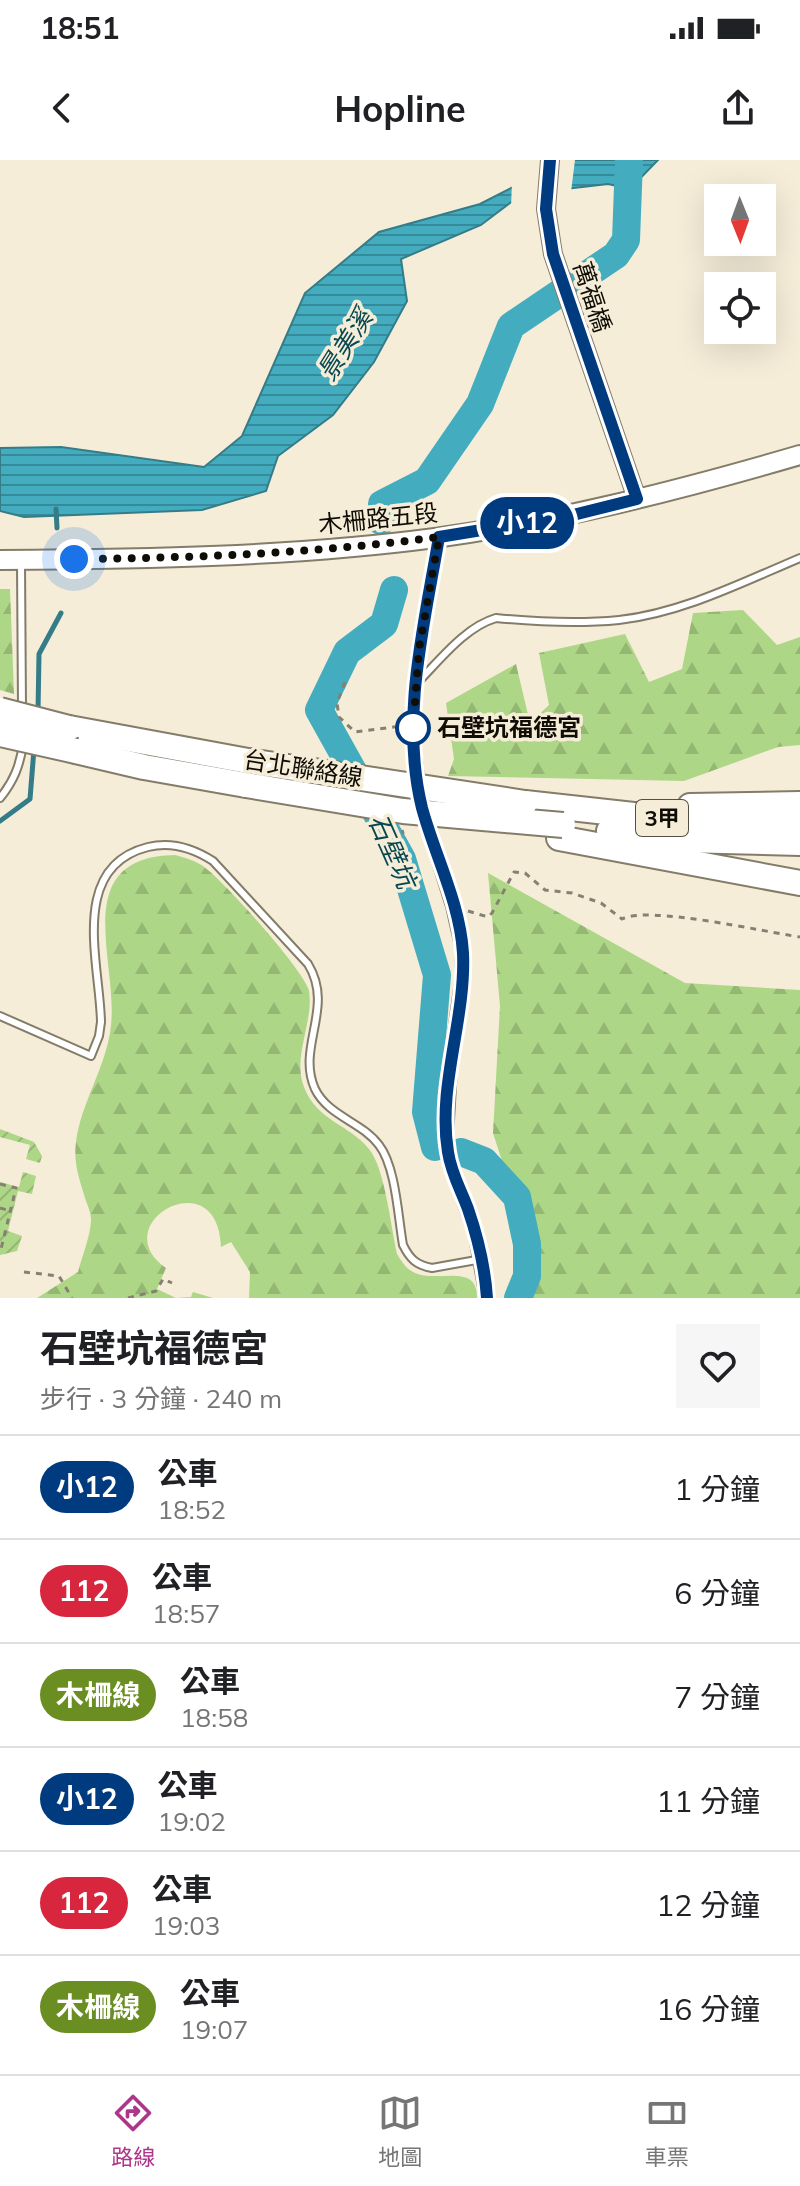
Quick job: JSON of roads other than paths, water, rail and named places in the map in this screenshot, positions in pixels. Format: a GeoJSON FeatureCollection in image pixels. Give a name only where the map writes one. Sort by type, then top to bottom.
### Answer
{"type":"FeatureCollection","features":[{"type":"Feature","properties":{"kind":"highway","name":"台北聯絡線"},"geometry":{"type":"LineString","coordinates":[[0,710],[247,773],[403,822],[562,824],[688,821],[800,824]]}},
{"type":"Feature","properties":{"kind":"highway","name":"台北聯絡線"},"geometry":{"type":"LineString","coordinates":[[0,734],[144,767],[247,773],[525,803],[562,824],[682,840],[800,843]]}},
{"type":"Feature","properties":{"kind":"highway"},"geometry":{"type":"LineString","coordinates":[[562,824],[800,804]]}},
{"type":"Feature","properties":{"kind":"highway"},"geometry":{"type":"LineString","coordinates":[[562,824],[698,862],[800,883]]}},
{"type":"Feature","properties":{"kind":"main road","name":"木柵路五段"},"geometry":{"type":"LineString","coordinates":[[0,560],[178,559],[439,537],[573,515],[800,455]]}},
{"type":"Feature","properties":{"kind":"street","name":"萬福橋"},"geometry":{"type":"LineString","coordinates":[[550,160],[546,209],[553,254],[637,499]]}},
{"type":"Feature","properties":{"kind":"street"},"geometry":{"type":"LineString","coordinates":[[439,537],[416,684],[414,755],[422,808],[453,906],[462,946],[463,966],[450,1069],[446,1137],[450,1163],[482,1259],[487,1298]]}},
{"type":"Feature","properties":{"kind":"lane"},"geometry":{"type":"LineString","coordinates":[[416,684],[465,635],[488,620],[548,623],[621,619],[673,608],[800,558]]}},
{"type":"Feature","properties":{"kind":"lane"},"geometry":{"type":"LineString","coordinates":[[0,798],[20,764],[23,744],[21,560]]}},
{"type":"Feature","properties":{"kind":"lane"},"geometry":{"type":"LineString","coordinates":[[0,1016],[91,1056],[101,1022],[93,919],[95,901],[102,884],[122,859],[138,849],[180,845],[199,851],[213,861],[308,964],[316,977],[319,1008],[310,1073],[316,1090],[327,1106],[379,1145],[390,1170],[403,1245],[409,1256],[415,1262],[432,1268],[482,1259]]}},
{"type":"Feature","properties":{"kind":"water","name":"景美溪"},"geometry":{"type":"Polygon","coordinates":[[[566,160],[658,160],[630,189],[608,184],[522,194],[481,225],[401,259],[407,301],[374,362],[333,415],[278,456],[266,491],[202,510],[24,517],[0,511],[0,448],[61,447],[204,467],[242,436],[305,293],[379,232],[480,204],[566,160]]]}},
{"type":"Feature","properties":{"kind":"waterway","name":"石壁坑"},"geometry":{"type":"LineString","coordinates":[[381,521],[382,504],[427,481],[480,404],[511,326],[616,255],[626,240],[629,160]]}},
{"type":"Feature","properties":{"kind":"waterway"},"geometry":{"type":"LineString","coordinates":[[56,509],[57,528]]}},
{"type":"Feature","properties":{"kind":"waterway","name":"石壁坑"},"geometry":{"type":"LineString","coordinates":[[394,590],[384,624],[347,652],[319,710],[402,859],[437,975],[426,1112],[435,1147]]}},
{"type":"Feature","properties":{"kind":"waterway"},"geometry":{"type":"LineString","coordinates":[[38,712],[39,654],[61,613]]}},
{"type":"Feature","properties":{"kind":"waterway"},"geometry":{"type":"LineString","coordinates":[[0,821],[30,799],[34,749]]}},
{"type":"Feature","properties":{"kind":"waterway","name":"石壁坑"},"geometry":{"type":"LineString","coordinates":[[461,1152],[484,1161],[517,1197],[527,1244],[527,1276],[518,1298]]}},
{"type":"Feature","properties":{"kind":"place","name":"石壁坑福德宮"},"geometry":{"type":"Point","coordinates":[413,728]}}]}
